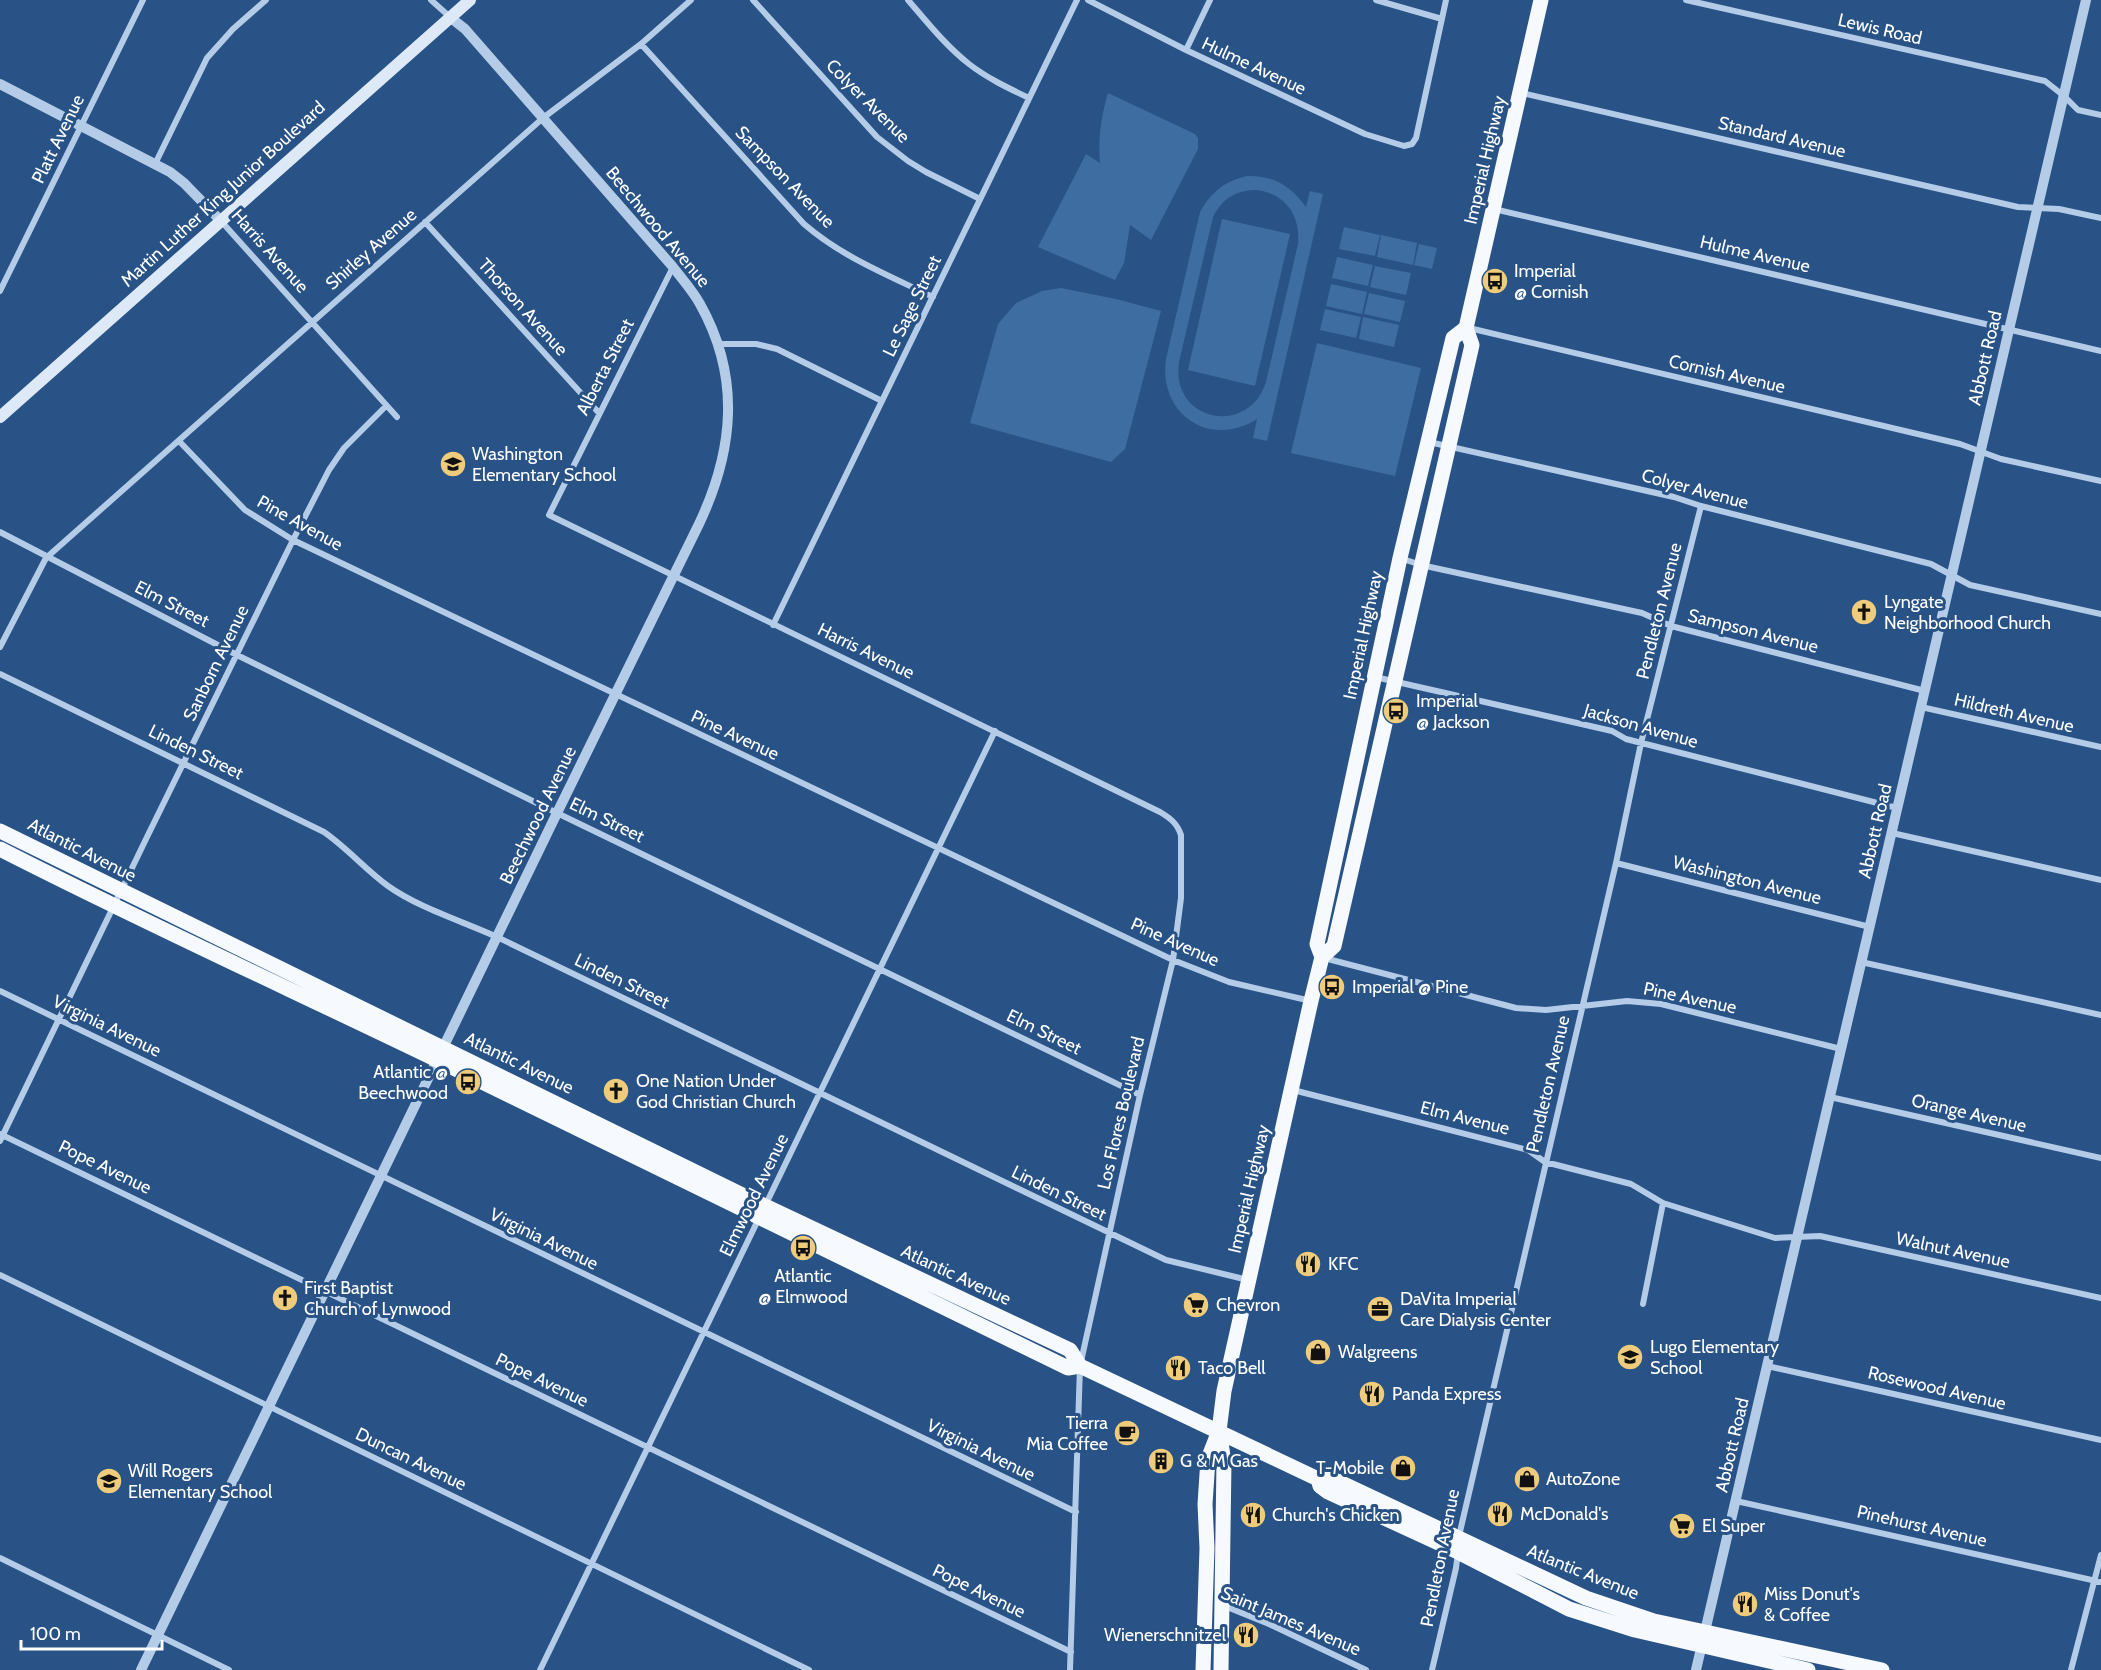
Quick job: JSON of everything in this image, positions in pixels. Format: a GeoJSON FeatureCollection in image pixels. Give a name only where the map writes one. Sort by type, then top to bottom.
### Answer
{"type":"FeatureCollection","features":[{"type":"Feature","properties":{"kind":"main road","name":"Martin Luther King Junior Boulevard"},"geometry":{"type":"LineString","coordinates":[[0,417],[470,0]]}},
{"type":"Feature","properties":{"kind":"main road","name":"Imperial Highway"},"geometry":{"type":"LineString","coordinates":[[1203,1670],[1207,1548],[1205,1504],[1208,1459],[1219,1431],[1224,1391],[1311,1001],[1322,957],[1334,946],[1449,446],[1472,345],[1466,328],[1541,0]]}},
{"type":"Feature","properties":{"kind":"main road","name":"Imperial Highway"},"geometry":{"type":"LineString","coordinates":[[1322,957],[1317,944],[1400,558],[1453,338],[1466,328]]}},
{"type":"Feature","properties":{"kind":"main road","name":"Atlantic Avenue"},"geometry":{"type":"LineString","coordinates":[[0,831],[118,899]]}},
{"type":"Feature","properties":{"kind":"main road","name":"Atlantic Avenue"},"geometry":{"type":"LineString","coordinates":[[0,849],[118,899],[762,1212],[1070,1350],[1080,1366],[1318,1479],[1320,1486],[1328,1491],[1586,1598],[1808,1670]]}},
{"type":"Feature","properties":{"kind":"main road","name":"Imperial Highway"},"geometry":{"type":"LineString","coordinates":[[1219,1431],[1224,1462],[1221,1670]]}},
{"type":"Feature","properties":{"kind":"main road","name":"Atlantic Avenue"},"geometry":{"type":"LineString","coordinates":[[1704,1638],[1882,1670]]}},
{"type":"Feature","properties":{"kind":"street","name":"Platt Avenue"},"geometry":{"type":"LineString","coordinates":[[0,291],[143,0]]}},
{"type":"Feature","properties":{"kind":"street"},"geometry":{"type":"LineString","coordinates":[[155,164],[207,58],[233,29],[266,0]]}},
{"type":"Feature","properties":{"kind":"street"},"geometry":{"type":"LineString","coordinates":[[431,0],[451,18]]}},
{"type":"Feature","properties":{"kind":"street","name":"Shirley Avenue"},"geometry":{"type":"LineString","coordinates":[[0,647],[46,558],[543,118],[641,44],[692,0]]}},
{"type":"Feature","properties":{"kind":"street","name":"Colyer Avenue"},"geometry":{"type":"LineString","coordinates":[[753,0],[877,137],[926,172],[980,199]]}},
{"type":"Feature","properties":{"kind":"street"},"geometry":{"type":"LineString","coordinates":[[908,0],[968,63],[1002,85],[1029,98]]}},
{"type":"Feature","properties":{"kind":"street","name":"Le Sage Street"},"geometry":{"type":"LineString","coordinates":[[773,624],[1077,0]]}},
{"type":"Feature","properties":{"kind":"street","name":"Hulme Avenue"},"geometry":{"type":"LineString","coordinates":[[1088,0],[1186,50],[1365,134],[1404,146],[1412,144],[1416,138],[1442,19]]}},
{"type":"Feature","properties":{"kind":"street"},"geometry":{"type":"LineString","coordinates":[[1186,50],[1210,0]]}},
{"type":"Feature","properties":{"kind":"street"},"geometry":{"type":"LineString","coordinates":[[1376,0],[1442,19],[1446,0]]}},
{"type":"Feature","properties":{"kind":"street","name":"Lewis Road"},"geometry":{"type":"LineString","coordinates":[[1686,0],[2045,81],[2078,110],[2101,115]]}},
{"type":"Feature","properties":{"kind":"street","name":"Abbott Road"},"geometry":{"type":"LineString","coordinates":[[1696,1670],[2086,0]]}},
{"type":"Feature","properties":{"kind":"street","name":"Beechwood Avenue"},"geometry":{"type":"LineString","coordinates":[[141,1670],[712,496],[722,462],[729,416],[728,390],[719,344],[700,303],[673,267],[543,118],[465,29],[451,18]]}},
{"type":"Feature","properties":{"kind":"street","name":"Sampson Avenue"},"geometry":{"type":"LineString","coordinates":[[641,44],[804,224],[835,249],[933,297]]}},
{"type":"Feature","properties":{"kind":"street","name":"Harris Avenue"},"geometry":{"type":"LineString","coordinates":[[0,84],[155,164],[184,183],[397,417]]}},
{"type":"Feature","properties":{"kind":"street","name":"Standard Avenue"},"geometry":{"type":"LineString","coordinates":[[1520,93],[2018,207],[2059,209],[2101,218]]}},
{"type":"Feature","properties":{"kind":"street","name":"Hulme Avenue"},"geometry":{"type":"LineString","coordinates":[[1493,209],[2101,351]]}},
{"type":"Feature","properties":{"kind":"street","name":"Thorson Avenue"},"geometry":{"type":"LineString","coordinates":[[425,222],[599,413]]}},
{"type":"Feature","properties":{"kind":"street","name":"Alberta Street"},"geometry":{"type":"LineString","coordinates":[[549,515],[673,267]]}},
{"type":"Feature","properties":{"kind":"street","name":"Cornish Avenue"},"geometry":{"type":"LineString","coordinates":[[1466,328],[1960,444],[2001,459],[2101,482]]}},
{"type":"Feature","properties":{"kind":"street"},"geometry":{"type":"LineString","coordinates":[[719,344],[749,343],[777,349],[882,401]]}},
{"type":"Feature","properties":{"kind":"street","name":"Sanborn Avenue"},"geometry":{"type":"LineString","coordinates":[[1,1136],[293,540],[336,459],[386,406]]}},
{"type":"Feature","properties":{"kind":"street","name":"Pine Avenue"},"geometry":{"type":"LineString","coordinates":[[178,441],[245,510],[293,540],[1173,960],[1229,982],[1311,1001]]}},
{"type":"Feature","properties":{"kind":"street","name":"Colyer Avenue"},"geometry":{"type":"LineString","coordinates":[[1428,441],[1674,497],[1701,506],[1931,564],[1970,585],[2101,614]]}},
{"type":"Feature","properties":{"kind":"street","name":"Pendleton Avenue"},"geometry":{"type":"LineString","coordinates":[[1432,1670],[1456,1569],[1461,1523],[1616,863],[1641,743],[1701,506]]}},
{"type":"Feature","properties":{"kind":"street","name":"Harris Avenue"},"geometry":{"type":"LineString","coordinates":[[549,515],[1169,817]]}},
{"type":"Feature","properties":{"kind":"street","name":"Elm Street"},"geometry":{"type":"LineString","coordinates":[[0,532],[46,558],[557,813],[1140,1095]]}},
{"type":"Feature","properties":{"kind":"street","name":"Sampson Avenue"},"geometry":{"type":"LineString","coordinates":[[1400,558],[1421,566],[1642,613],[1671,626],[1925,691]]}},
{"type":"Feature","properties":{"kind":"street","name":"Linden Street"},"geometry":{"type":"LineString","coordinates":[[0,674],[324,832],[339,842],[377,877],[406,897],[497,937],[1166,1260],[1248,1280]]}},
{"type":"Feature","properties":{"kind":"street","name":"Jackson Avenue"},"geometry":{"type":"LineString","coordinates":[[1374,677],[1612,731],[1626,740],[1898,808]]}},
{"type":"Feature","properties":{"kind":"street","name":"Hildreth Avenue"},"geometry":{"type":"LineString","coordinates":[[1921,707],[2101,747]]}},
{"type":"Feature","properties":{"kind":"street","name":"Elmwood Avenue"},"geometry":{"type":"LineString","coordinates":[[540,1670],[995,731]]}},
{"type":"Feature","properties":{"kind":"street","name":"Los Flores Boulevard"},"geometry":{"type":"LineString","coordinates":[[1071,1670],[1080,1366],[1108,1233],[1173,960],[1181,898],[1182,844],[1178,826],[1169,817]]}},
{"type":"Feature","properties":{"kind":"street"},"geometry":{"type":"LineString","coordinates":[[1892,833],[2101,880]]}},
{"type":"Feature","properties":{"kind":"street","name":"Washington Avenue"},"geometry":{"type":"LineString","coordinates":[[1616,863],[1870,927]]}},
{"type":"Feature","properties":{"kind":"street","name":"Pine Avenue"},"geometry":{"type":"LineString","coordinates":[[1322,957],[1516,1008],[1546,1010],[1627,1001],[1661,1004],[1841,1049]]}},
{"type":"Feature","properties":{"kind":"street"},"geometry":{"type":"LineString","coordinates":[[1862,962],[2101,1015]]}},
{"type":"Feature","properties":{"kind":"street","name":"Virginia Avenue"},"geometry":{"type":"LineString","coordinates":[[0,991],[1076,1512]]}},
{"type":"Feature","properties":{"kind":"street","name":"Elm Avenue"},"geometry":{"type":"LineString","coordinates":[[1291,1090],[1528,1150],[1545,1162],[1630,1184],[1663,1203],[1775,1238],[1797,1236]]}},
{"type":"Feature","properties":{"kind":"street","name":"Orange Avenue"},"geometry":{"type":"LineString","coordinates":[[1830,1097],[2101,1158]]}},
{"type":"Feature","properties":{"kind":"street","name":"Pope Avenue"},"geometry":{"type":"LineString","coordinates":[[1,1136],[1071,1652]]}},
{"type":"Feature","properties":{"kind":"street"},"geometry":{"type":"LineString","coordinates":[[1643,1304],[1663,1203]]}},
{"type":"Feature","properties":{"kind":"street","name":"Walnut Avenue"},"geometry":{"type":"LineString","coordinates":[[1797,1236],[1820,1236],[2101,1298]]}},
{"type":"Feature","properties":{"kind":"street","name":"Duncan Avenue"},"geometry":{"type":"LineString","coordinates":[[0,1275],[809,1670]]}},
{"type":"Feature","properties":{"kind":"street","name":"Rosewood Avenue"},"geometry":{"type":"LineString","coordinates":[[1767,1366],[2101,1440]]}},
{"type":"Feature","properties":{"kind":"street","name":"Pinehurst Avenue"},"geometry":{"type":"LineString","coordinates":[[1736,1501],[2098,1582]]}},
{"type":"Feature","properties":{"kind":"street"},"geometry":{"type":"LineString","coordinates":[[2071,1670],[2098,1582],[2101,1555]]}},
{"type":"Feature","properties":{"kind":"street"},"geometry":{"type":"LineString","coordinates":[[0,1558],[229,1670]]}},
{"type":"Feature","properties":{"kind":"street","name":"Saint James Avenue"},"geometry":{"type":"LineString","coordinates":[[1204,1601],[1223,1605],[1269,1624],[1366,1670]]}},
{"type":"Feature","properties":{"kind":"shaded area"},"geometry":{"type":"Polygon","coordinates":[[[1108,93],[1195,134],[1198,138],[1198,149],[1151,240],[1130,225],[1124,263],[1115,280],[1038,247],[1086,154],[1100,163],[1099,145],[1108,93]]]}},
{"type":"Feature","properties":{"kind":"shaded area"},"geometry":{"type":"Polygon","coordinates":[[[1265,177],[1281,183],[1306,207],[1310,191],[1323,194],[1267,441],[1253,438],[1257,419],[1239,427],[1222,430],[1205,428],[1191,421],[1179,410],[1170,396],[1166,379],[1166,359],[1200,212],[1219,188],[1239,178],[1265,177]],[[1249,190],[1236,194],[1221,205],[1213,217],[1179,362],[1179,382],[1186,398],[1198,409],[1212,415],[1228,416],[1244,411],[1257,400],[1266,382],[1298,244],[1298,234],[1294,215],[1289,208],[1283,201],[1266,192],[1249,190]]]}},
{"type":"Feature","properties":{"kind":"shaded area"},"geometry":{"type":"Polygon","coordinates":[[[1222,219],[1290,234],[1255,386],[1188,370],[1222,219]]]}},
{"type":"Feature","properties":{"kind":"shaded area"},"geometry":{"type":"Polygon","coordinates":[[[1344,227],[1380,235],[1375,256],[1339,249],[1344,227]]]}},
{"type":"Feature","properties":{"kind":"shaded area"},"geometry":{"type":"Polygon","coordinates":[[[1381,235],[1417,243],[1413,265],[1377,257],[1381,235]]]}},
{"type":"Feature","properties":{"kind":"shaded area"},"geometry":{"type":"Polygon","coordinates":[[[1419,244],[1437,248],[1432,269],[1414,265],[1419,244]]]}},
{"type":"Feature","properties":{"kind":"shaded area"},"geometry":{"type":"Polygon","coordinates":[[[1337,257],[1373,265],[1368,286],[1332,278],[1337,257]]]}},
{"type":"Feature","properties":{"kind":"shaded area"},"geometry":{"type":"Polygon","coordinates":[[[1375,266],[1411,273],[1406,295],[1370,287],[1375,266]]]}},
{"type":"Feature","properties":{"kind":"shaded area"},"geometry":{"type":"Polygon","coordinates":[[[1331,284],[1367,292],[1362,314],[1326,306],[1331,284]]]}},
{"type":"Feature","properties":{"kind":"shaded area"},"geometry":{"type":"Polygon","coordinates":[[[1061,288],[1161,311],[1125,449],[1111,462],[970,423],[998,324],[1016,303],[1042,291],[1061,288]]]}},
{"type":"Feature","properties":{"kind":"shaded area"},"geometry":{"type":"Polygon","coordinates":[[[1369,293],[1405,301],[1400,322],[1364,314],[1369,293]]]}},
{"type":"Feature","properties":{"kind":"shaded area"},"geometry":{"type":"Polygon","coordinates":[[[1325,309],[1361,317],[1356,338],[1320,330],[1325,309]]]}},
{"type":"Feature","properties":{"kind":"shaded area"},"geometry":{"type":"Polygon","coordinates":[[[1363,317],[1399,325],[1394,347],[1359,339],[1363,317]]]}},
{"type":"Feature","properties":{"kind":"shaded area"},"geometry":{"type":"Polygon","coordinates":[[[1317,343],[1421,368],[1395,476],[1291,453],[1317,343]]]}},
{"type":"Feature","properties":{"kind":"place","name":"Imperial @ Cornish"},"geometry":{"type":"Point","coordinates":[1495,281]}},
{"type":"Feature","properties":{"kind":"place","name":"Washington Elementary School"},"geometry":{"type":"Point","coordinates":[453,464]}},
{"type":"Feature","properties":{"kind":"place","name":"Lyngate Neighborhood Church"},"geometry":{"type":"Point","coordinates":[1864,612]}},
{"type":"Feature","properties":{"kind":"place","name":"Imperial @ Jackson"},"geometry":{"type":"Point","coordinates":[1396,711]}},
{"type":"Feature","properties":{"kind":"place","name":"Imperial @ Pine"},"geometry":{"type":"Point","coordinates":[1332,987]}},
{"type":"Feature","properties":{"kind":"place","name":"Atlantic @ Beechwood"},"geometry":{"type":"Point","coordinates":[468,1082]}},
{"type":"Feature","properties":{"kind":"place","name":"One Nation Under God Christian Church"},"geometry":{"type":"Point","coordinates":[616,1091]}},
{"type":"Feature","properties":{"kind":"place","name":"Atlantic @ Elmwood"},"geometry":{"type":"Point","coordinates":[803,1248]}},
{"type":"Feature","properties":{"kind":"place","name":"KFC"},"geometry":{"type":"Point","coordinates":[1308,1264]}},
{"type":"Feature","properties":{"kind":"place","name":"First Baptist Church of Lynwood"},"geometry":{"type":"Point","coordinates":[285,1298]}},
{"type":"Feature","properties":{"kind":"place","name":"Chevron"},"geometry":{"type":"Point","coordinates":[1196,1305]}},
{"type":"Feature","properties":{"kind":"place","name":"DaVita Imperial Care Dialysis Center"},"geometry":{"type":"Point","coordinates":[1380,1309]}},
{"type":"Feature","properties":{"kind":"place","name":"Walgreens"},"geometry":{"type":"Point","coordinates":[1318,1352]}},
{"type":"Feature","properties":{"kind":"place","name":"Lugo Elementary School"},"geometry":{"type":"Point","coordinates":[1630,1357]}},
{"type":"Feature","properties":{"kind":"place","name":"Taco Bell"},"geometry":{"type":"Point","coordinates":[1178,1368]}},
{"type":"Feature","properties":{"kind":"place","name":"Panda Express"},"geometry":{"type":"Point","coordinates":[1372,1394]}},
{"type":"Feature","properties":{"kind":"place","name":"Tierra Mia Coffee"},"geometry":{"type":"Point","coordinates":[1127,1433]}},
{"type":"Feature","properties":{"kind":"place","name":"G & M Gas"},"geometry":{"type":"Point","coordinates":[1161,1461]}},
{"type":"Feature","properties":{"kind":"place","name":"T-Mobile"},"geometry":{"type":"Point","coordinates":[1403,1468]}},
{"type":"Feature","properties":{"kind":"place","name":"AutoZone"},"geometry":{"type":"Point","coordinates":[1527,1479]}},
{"type":"Feature","properties":{"kind":"place","name":"Will Rogers Elementary School"},"geometry":{"type":"Point","coordinates":[109,1481]}},
{"type":"Feature","properties":{"kind":"place","name":"McDonald's"},"geometry":{"type":"Point","coordinates":[1500,1514]}},
{"type":"Feature","properties":{"kind":"place","name":"Church's Chicken"},"geometry":{"type":"Point","coordinates":[1253,1515]}},
{"type":"Feature","properties":{"kind":"place","name":"El Super"},"geometry":{"type":"Point","coordinates":[1682,1526]}},
{"type":"Feature","properties":{"kind":"place","name":"Miss Donut's & Coffee"},"geometry":{"type":"Point","coordinates":[1745,1604]}},
{"type":"Feature","properties":{"kind":"place","name":"Wienerschnitzel"},"geometry":{"type":"Point","coordinates":[1246,1635]}}]}
